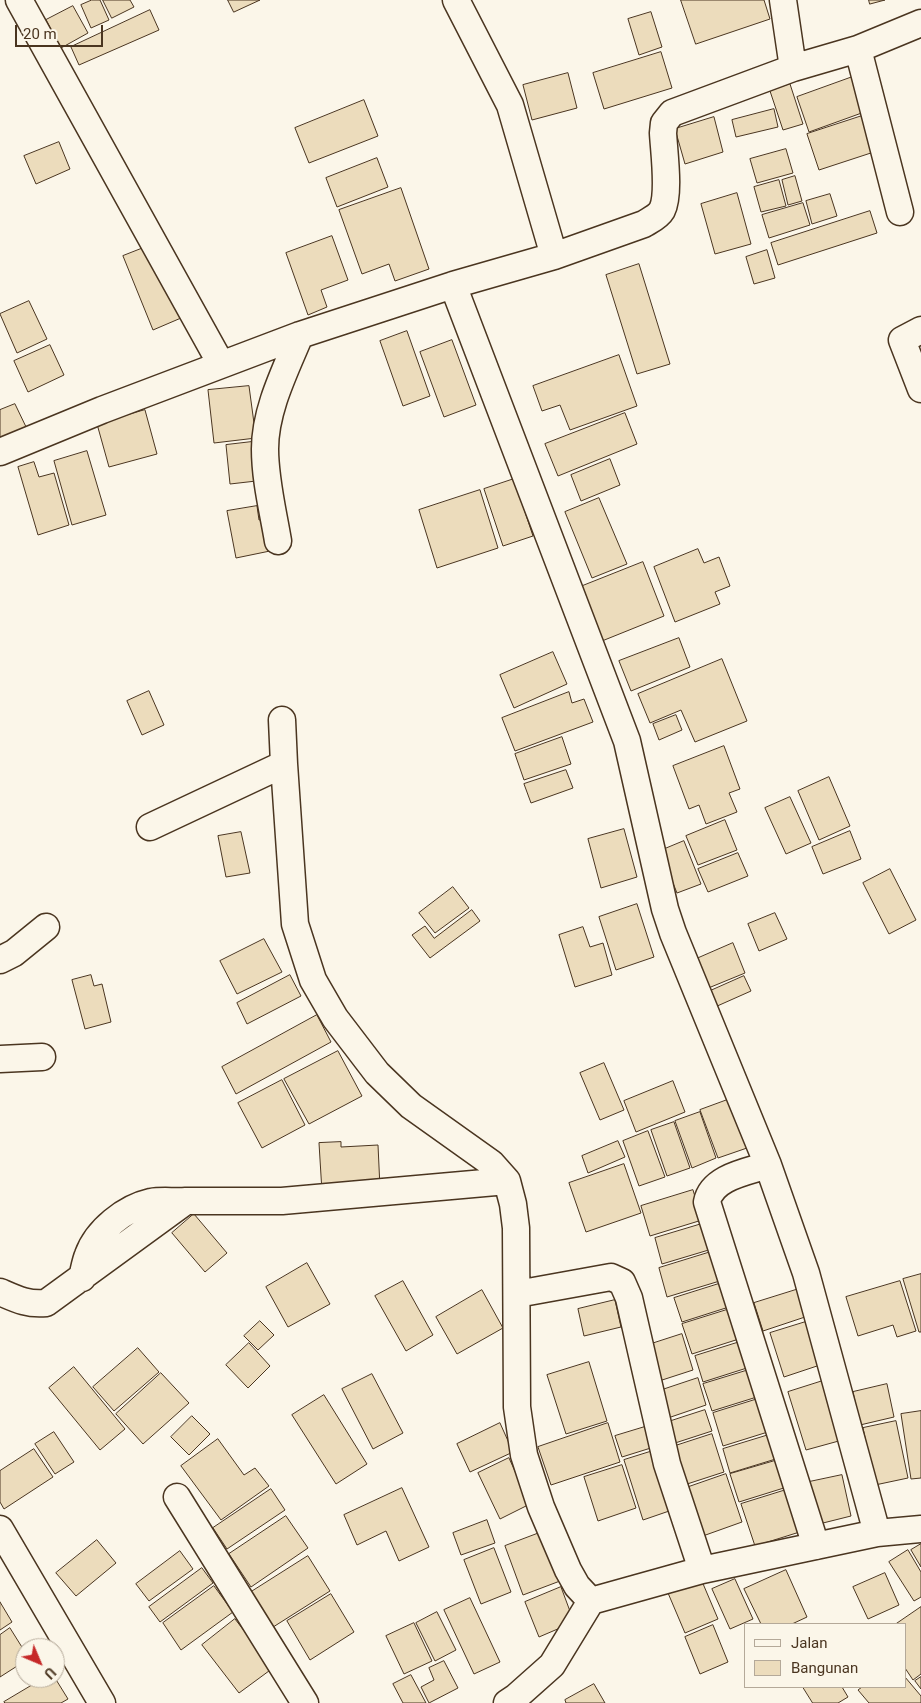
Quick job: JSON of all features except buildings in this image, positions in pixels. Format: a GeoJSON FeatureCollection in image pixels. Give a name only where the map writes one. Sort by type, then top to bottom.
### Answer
{"type":"FeatureCollection","features":[{"type":"Feature","properties":{"kind":"street"},"geometry":{"type":"LineString","coordinates":[[19,0],[221,364]]}},
{"type":"Feature","properties":{"kind":"street"},"geometry":{"type":"LineString","coordinates":[[456,0],[510,105],[554,256]]}},
{"type":"Feature","properties":{"kind":"street"},"geometry":{"type":"LineString","coordinates":[[783,0],[793,68]]}},
{"type":"Feature","properties":{"kind":"street"},"geometry":{"type":"LineString","coordinates":[[0,452],[221,364],[300,335],[453,285],[554,256],[644,224],[654,218],[661,210],[666,198],[663,132],[664,123],[672,113],[793,68],[858,49],[921,23]]}},
{"type":"Feature","properties":{"kind":"street"},"geometry":{"type":"LineString","coordinates":[[858,49],[900,212]]}},
{"type":"Feature","properties":{"kind":"street"},"geometry":{"type":"LineString","coordinates":[[453,285],[627,741],[665,909],[673,933],[768,1165],[806,1273],[877,1533]]}},
{"type":"Feature","properties":{"kind":"street"},"geometry":{"type":"LineString","coordinates":[[921,330],[902,340],[921,389]]}},
{"type":"Feature","properties":{"kind":"street"},"geometry":{"type":"LineString","coordinates":[[278,541],[266,472],[266,432],[274,404],[300,335]]}},
{"type":"Feature","properties":{"kind":"street"},"geometry":{"type":"LineString","coordinates":[[282,720],[294,924],[313,980],[335,1018],[377,1072],[411,1106],[491,1163],[507,1181],[513,1204],[516,1228],[517,1407],[524,1454],[542,1506],[568,1570],[577,1586],[591,1601]]}},
{"type":"Feature","properties":{"kind":"street"},"geometry":{"type":"LineString","coordinates":[[150,828],[284,764]]}},
{"type":"Feature","properties":{"kind":"street"},"geometry":{"type":"LineString","coordinates":[[0,960],[14,953],[46,928]]}},
{"type":"Feature","properties":{"kind":"street"},"geometry":{"type":"LineString","coordinates":[[0,1060],[42,1057]]}},
{"type":"Feature","properties":{"kind":"street"},"geometry":{"type":"LineString","coordinates":[[768,1165],[716,1185],[709,1193],[707,1202],[816,1546]]}},
{"type":"Feature","properties":{"kind":"street"},"geometry":{"type":"LineString","coordinates":[[0,1292],[25,1303],[46,1303],[82,1278],[88,1255],[94,1243],[108,1225],[125,1213],[151,1202],[282,1201],[507,1181]]}},
{"type":"Feature","properties":{"kind":"street"},"geometry":{"type":"LineString","coordinates":[[517,1294],[610,1277],[622,1282],[629,1298],[667,1464],[702,1570]]}},
{"type":"Feature","properties":{"kind":"street"},"geometry":{"type":"LineString","coordinates":[[177,1497],[306,1703]]}},
{"type":"Feature","properties":{"kind":"street"},"geometry":{"type":"LineString","coordinates":[[0,1529],[102,1703]]}},
{"type":"Feature","properties":{"kind":"street"},"geometry":{"type":"LineString","coordinates":[[507,1703],[552,1665],[591,1601],[702,1570],[877,1533],[921,1529]]}}]}
